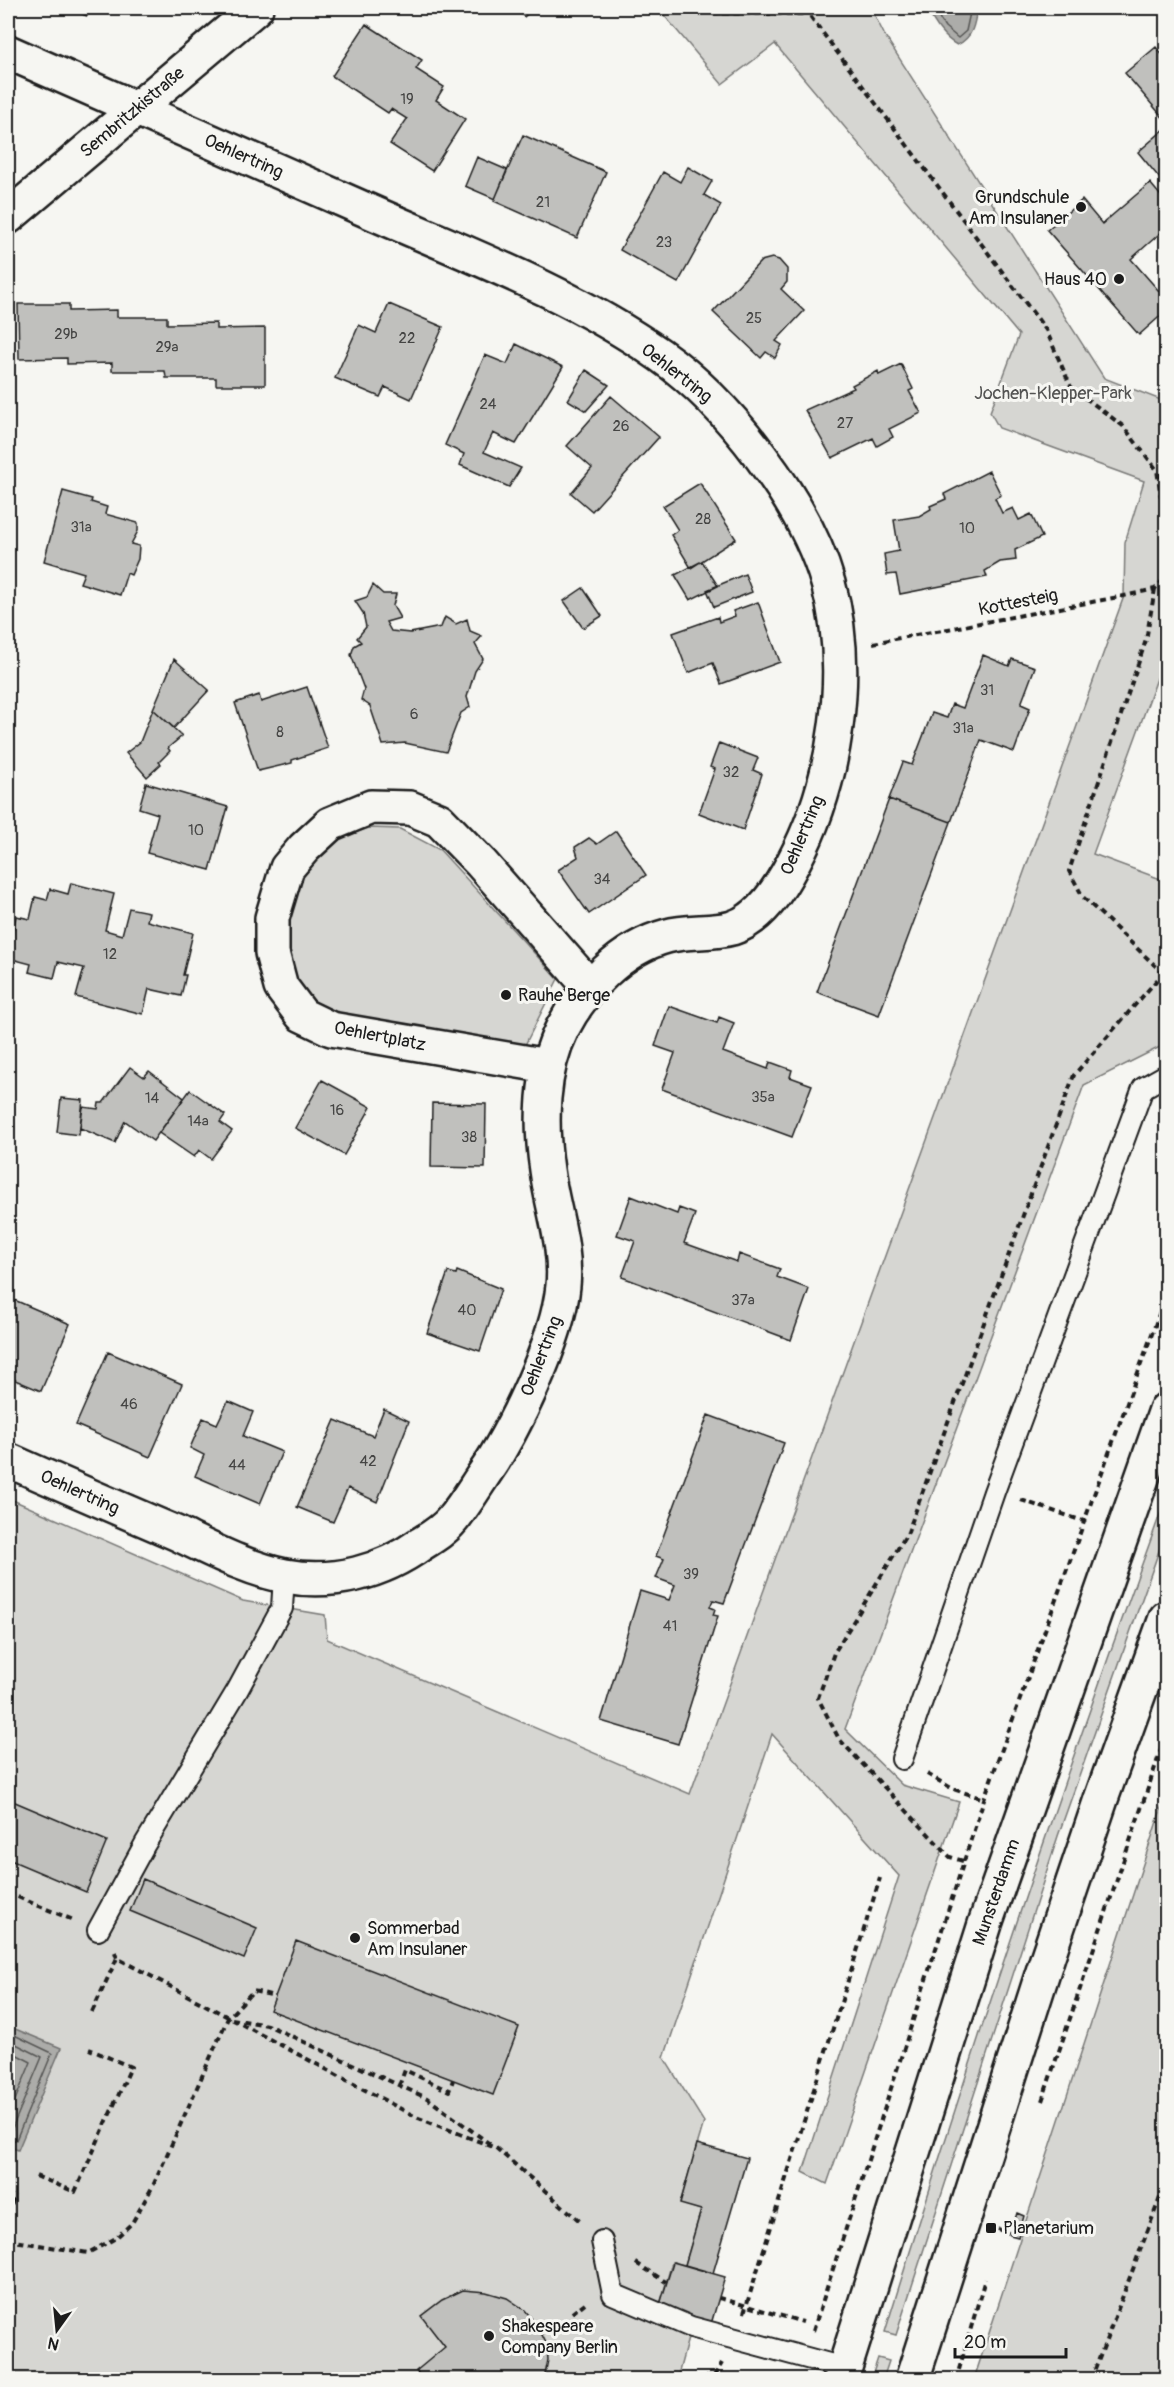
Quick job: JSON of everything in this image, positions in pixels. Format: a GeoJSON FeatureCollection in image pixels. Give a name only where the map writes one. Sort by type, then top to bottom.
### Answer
{"type":"FeatureCollection","features":[{"type":"Feature","properties":{"kind":"street","name":"Sembritzkistraße"},"geometry":{"type":"LineString","coordinates":[[8,217],[256,8]]}},
{"type":"Feature","properties":{"kind":"street","name":"Oehlertring"},"geometry":{"type":"LineString","coordinates":[[8,52],[575,302],[663,357],[727,413],[775,476],[805,528],[828,583],[839,650],[839,697],[831,756],[812,819],[795,860],[771,900],[748,920],[732,928],[671,934],[643,944],[621,958],[590,987],[562,1028],[548,1066],[543,1114],[547,1172],[558,1220],[564,1282],[556,1325],[500,1452],[449,1525],[399,1560],[354,1575],[326,1579],[284,1576],[231,1557],[8,1460]]}},
{"type":"Feature","properties":{"kind":"street","name":"Oehlertplatz"},"geometry":{"type":"LineString","coordinates":[[548,1066],[331,1029],[302,1015],[281,987],[272,953],[272,918],[287,868],[303,848],[330,824],[371,807],[410,808],[439,820],[481,863],[590,987]]}},
{"type":"Feature","properties":{"kind":"street","name":"Munsterdamm"},"geometry":{"type":"LineString","coordinates":[[842,2374],[986,1921],[1167,1410]]}},
{"type":"Feature","properties":{"kind":"street"},"geometry":{"type":"LineString","coordinates":[[912,2379],[1048,1956],[1101,1799],[1167,1618]]}},
{"type":"Feature","properties":{"kind":"lane"},"geometry":{"type":"LineString","coordinates":[[902,1760],[994,1492],[1143,1088],[1167,1075]]}},
{"type":"Feature","properties":{"kind":"lane"},"geometry":{"type":"LineString","coordinates":[[98,1930],[145,1844],[237,1691],[282,1608],[284,1576]]}},
{"type":"Feature","properties":{"kind":"lane"},"geometry":{"type":"LineString","coordinates":[[602,2241],[613,2294],[691,2326],[736,2338],[842,2374]]}},
{"type":"Feature","properties":{"kind":"path"},"geometry":{"type":"LineString","coordinates":[[704,8],[708,13],[808,14]]}},
{"type":"Feature","properties":{"kind":"path"},"geometry":{"type":"LineString","coordinates":[[804,8],[1046,330],[1071,387],[1123,426],[1156,470],[1161,497],[1167,499]]}},
{"type":"Feature","properties":{"kind":"path"},"geometry":{"type":"LineString","coordinates":[[963,1861],[950,1857],[839,1739],[818,1698],[834,1653],[908,1532],[1074,1076],[1165,973],[1083,897],[1069,871],[1146,640],[1155,588],[1167,577]]}},
{"type":"Feature","properties":{"kind":"path","name":"Kottesteig"},"geometry":{"type":"LineString","coordinates":[[870,644],[1155,588]]}},
{"type":"Feature","properties":{"kind":"path"},"geometry":{"type":"LineString","coordinates":[[994,1492],[1083,1521]]}},
{"type":"Feature","properties":{"kind":"path"},"geometry":{"type":"LineString","coordinates":[[1039,2110],[1167,1734]]}},
{"type":"Feature","properties":{"kind":"path"},"geometry":{"type":"LineString","coordinates":[[876,1778],[902,1760],[953,1789],[984,1799]]}},
{"type":"Feature","properties":{"kind":"path"},"geometry":{"type":"LineString","coordinates":[[736,2338],[880,1878]]}},
{"type":"Feature","properties":{"kind":"path"},"geometry":{"type":"LineString","coordinates":[[8,1893],[98,1930],[112,1942],[117,1958],[92,2012]]}},
{"type":"Feature","properties":{"kind":"path"},"geometry":{"type":"LineString","coordinates":[[117,1958],[416,2117],[496,2148]]}},
{"type":"Feature","properties":{"kind":"path"},"geometry":{"type":"LineString","coordinates":[[8,2240],[88,2253],[116,2238],[132,2223],[153,2186],[228,2018],[253,1991],[275,1996]]}},
{"type":"Feature","properties":{"kind":"path"},"geometry":{"type":"LineString","coordinates":[[228,2018],[267,2025],[427,2098],[496,2148],[602,2241],[666,2282]]}},
{"type":"Feature","properties":{"kind":"path"},"geometry":{"type":"LineString","coordinates":[[36,2176],[75,2192],[131,2067],[89,2049]]}},
{"type":"Feature","properties":{"kind":"path"},"geometry":{"type":"LineString","coordinates":[[399,2086],[405,2070],[449,2091],[453,2080]]}},
{"type":"Feature","properties":{"kind":"path"},"geometry":{"type":"LineString","coordinates":[[1091,2379],[1167,2182]]}},
{"type":"Feature","properties":{"kind":"path"},"geometry":{"type":"LineString","coordinates":[[8,2215],[15,2195]]}},
{"type":"Feature","properties":{"kind":"path"},"geometry":{"type":"LineString","coordinates":[[996,2241],[1002,2219]]}},
{"type":"Feature","properties":{"kind":"path"},"geometry":{"type":"LineString","coordinates":[[956,2379],[986,2276]]}},
{"type":"Feature","properties":{"kind":"path"},"geometry":{"type":"LineString","coordinates":[[719,2298],[803,2322]]}},
{"type":"Feature","properties":{"kind":"path"},"geometry":{"type":"LineString","coordinates":[[640,2379],[646,2376],[671,2379]]}},
{"type":"Feature","properties":{"kind":"green space","name":"Sommerbad Am Insulaner"},"geometry":{"type":"Polygon","coordinates":[[[658,8],[871,8],[885,36],[1104,378],[1166,402],[1166,654],[1093,854],[1166,881],[1166,1044],[1084,1085],[845,1729],[902,1785],[959,1802],[827,2184],[803,2172],[899,1876],[772,1734],[664,2058],[704,2122],[680,2203],[701,2210],[685,2265],[672,2262],[659,2308],[691,2327],[677,2379],[8,2379],[8,1498],[243,1601],[325,1615],[327,1639],[690,1794],[1124,596],[1125,542],[1144,481],[999,428],[990,412],[1019,335],[775,44],[722,84],[658,8]]]}},
{"type":"Feature","properties":{"kind":"green space"},"geometry":{"type":"Polygon","coordinates":[[[369,828],[400,829],[440,850],[558,979],[525,1045],[343,1017],[327,1011],[296,986],[284,932],[307,865],[330,841],[369,828]]]}},
{"type":"Feature","properties":{"kind":"green space"},"geometry":{"type":"Polygon","coordinates":[[[1166,1498],[1166,1531],[1058,1836],[896,2335],[885,2332],[1020,1913],[1166,1498]]]}},
{"type":"Feature","properties":{"kind":"green space"},"geometry":{"type":"Polygon","coordinates":[[[1166,1794],[1166,2379],[974,2379],[1166,1794]]]}},
{"type":"Feature","properties":{"kind":"green space"},"geometry":{"type":"Polygon","coordinates":[[[878,2358],[889,2361],[883,2379],[871,2379],[878,2358]]]}},
{"type":"Feature","properties":{"kind":"water"},"geometry":{"type":"Polygon","coordinates":[[[926,8],[977,8],[970,34],[957,45],[935,24],[926,8]]]}},
{"type":"Feature","properties":{"kind":"water"},"geometry":{"type":"Polygon","coordinates":[[[8,2026],[61,2048],[18,2150],[8,2146],[8,2026]]]}},
{"type":"Feature","properties":{"kind":"building"},"geometry":{"type":"Polygon","coordinates":[[[67,8],[91,8],[87,16],[67,8]]]}},
{"type":"Feature","properties":{"kind":"building"},"geometry":{"type":"Polygon","coordinates":[[[516,8],[534,8],[524,17],[516,8]]]}},
{"type":"Feature","properties":{"kind":"building"},"geometry":{"type":"Polygon","coordinates":[[[366,24],[422,60],[416,69],[444,87],[436,100],[465,119],[432,171],[390,144],[407,119],[391,109],[388,113],[332,76],[366,24]]]}},
{"type":"Feature","properties":{"kind":"building"},"geometry":{"type":"Polygon","coordinates":[[[1156,47],[1166,59],[1166,121],[1125,73],[1156,47]]]}},
{"type":"Feature","properties":{"kind":"building"},"geometry":{"type":"Polygon","coordinates":[[[1166,128],[1166,186],[1138,152],[1166,128]]]}},
{"type":"Feature","properties":{"kind":"building"},"geometry":{"type":"Polygon","coordinates":[[[523,135],[606,172],[577,238],[494,201],[523,135]]]}},
{"type":"Feature","properties":{"kind":"building"},"geometry":{"type":"Polygon","coordinates":[[[477,157],[507,170],[495,199],[465,186],[477,157]]]}},
{"type":"Feature","properties":{"kind":"building"},"geometry":{"type":"Polygon","coordinates":[[[688,167],[712,181],[704,195],[721,205],[678,283],[620,250],[663,172],[680,182],[688,167]]]}},
{"type":"Feature","properties":{"kind":"building","name":"Haus 40"},"geometry":{"type":"Polygon","coordinates":[[[1150,183],[1166,202],[1166,228],[1131,259],[1166,299],[1166,311],[1139,335],[1047,230],[1082,200],[1102,224],[1150,183]]]}},
{"type":"Feature","properties":{"kind":"building"},"geometry":{"type":"Polygon","coordinates":[[[772,258],[779,260],[787,269],[787,282],[781,289],[804,311],[776,341],[782,345],[775,358],[766,352],[761,358],[713,312],[761,261],[772,258]]]}},
{"type":"Feature","properties":{"kind":"building"},"geometry":{"type":"Polygon","coordinates":[[[18,304],[69,304],[69,311],[117,310],[117,317],[167,317],[167,324],[216,323],[216,329],[265,328],[265,385],[216,385],[216,378],[166,378],[165,371],[112,371],[112,363],[67,364],[67,358],[19,359],[18,304]]]}},
{"type":"Feature","properties":{"kind":"building"},"geometry":{"type":"Polygon","coordinates":[[[389,304],[443,327],[411,399],[385,387],[380,397],[335,378],[359,325],[376,333],[389,304]]]}},
{"type":"Feature","properties":{"kind":"building"},"geometry":{"type":"Polygon","coordinates":[[[516,344],[563,367],[516,444],[493,433],[484,452],[521,468],[509,487],[460,465],[464,454],[445,445],[485,355],[507,364],[516,344]]]}},
{"type":"Feature","properties":{"kind":"building"},"geometry":{"type":"Polygon","coordinates":[[[901,364],[913,389],[909,391],[921,413],[889,429],[893,437],[877,446],[873,438],[832,458],[805,410],[854,388],[852,385],[878,371],[879,375],[901,364]]]}},
{"type":"Feature","properties":{"kind":"building"},"geometry":{"type":"Polygon","coordinates":[[[586,370],[609,385],[586,411],[568,400],[586,370]]]}},
{"type":"Feature","properties":{"kind":"building"},"geometry":{"type":"Polygon","coordinates":[[[611,396],[659,437],[592,511],[571,493],[592,468],[567,446],[611,396]]]}},
{"type":"Feature","properties":{"kind":"building"},"geometry":{"type":"Polygon","coordinates":[[[989,471],[1001,495],[995,498],[1002,513],[1013,508],[1019,520],[1031,514],[1042,537],[1015,550],[1016,560],[1000,562],[985,571],[987,577],[900,594],[896,574],[887,575],[884,554],[899,551],[894,520],[919,516],[931,509],[930,506],[946,499],[944,494],[989,471]]]}},
{"type":"Feature","properties":{"kind":"building"},"geometry":{"type":"Polygon","coordinates":[[[700,483],[736,539],[691,568],[671,535],[678,530],[663,506],[700,483]]]}},
{"type":"Feature","properties":{"kind":"building"},"geometry":{"type":"Polygon","coordinates":[[[63,491],[92,499],[91,502],[107,507],[105,514],[138,523],[138,531],[131,544],[139,546],[138,559],[131,575],[127,573],[120,595],[80,583],[84,573],[44,561],[63,491]]]}},
{"type":"Feature","properties":{"kind":"building"},"geometry":{"type":"Polygon","coordinates":[[[702,561],[718,586],[690,600],[675,575],[702,561]]]}},
{"type":"Feature","properties":{"kind":"building"},"geometry":{"type":"Polygon","coordinates":[[[745,574],[752,592],[714,607],[707,590],[745,574]]]}},
{"type":"Feature","properties":{"kind":"building"},"geometry":{"type":"Polygon","coordinates":[[[373,585],[383,594],[396,594],[393,606],[400,618],[386,622],[391,631],[410,633],[441,627],[445,617],[456,624],[467,619],[470,631],[482,636],[475,644],[483,659],[475,671],[467,697],[470,707],[461,713],[446,752],[405,743],[383,745],[370,706],[361,700],[364,689],[351,655],[354,646],[361,642],[357,638],[366,627],[363,613],[355,601],[367,597],[373,585]]]}},
{"type":"Feature","properties":{"kind":"building"},"geometry":{"type":"Polygon","coordinates":[[[583,588],[602,616],[583,628],[564,601],[583,588]]]}},
{"type":"Feature","properties":{"kind":"building"},"geometry":{"type":"Polygon","coordinates":[[[758,602],[780,662],[721,684],[713,663],[688,673],[673,633],[718,617],[719,622],[735,616],[733,611],[758,602]]]}},
{"type":"Feature","properties":{"kind":"building"},"geometry":{"type":"Polygon","coordinates":[[[983,655],[1009,666],[1012,659],[1035,667],[1021,704],[1030,708],[1014,752],[981,740],[951,822],[889,799],[903,762],[912,765],[932,713],[947,718],[952,704],[963,708],[983,655]]]}},
{"type":"Feature","properties":{"kind":"building"},"geometry":{"type":"Polygon","coordinates":[[[174,659],[209,690],[174,728],[153,709],[174,659]]]}},
{"type":"Feature","properties":{"kind":"building"},"geometry":{"type":"Polygon","coordinates":[[[307,687],[328,748],[292,760],[292,763],[258,771],[235,703],[259,695],[261,702],[307,687]]]}},
{"type":"Feature","properties":{"kind":"building"},"geometry":{"type":"Polygon","coordinates":[[[153,709],[182,736],[168,748],[170,751],[159,762],[161,764],[147,777],[126,753],[140,742],[153,709]]]}},
{"type":"Feature","properties":{"kind":"building"},"geometry":{"type":"Polygon","coordinates":[[[719,743],[758,758],[753,770],[762,774],[743,830],[699,813],[715,769],[710,767],[719,743]]]}},
{"type":"Feature","properties":{"kind":"building"},"geometry":{"type":"Polygon","coordinates":[[[146,783],[228,807],[210,870],[147,853],[158,814],[139,808],[146,783]]]}},
{"type":"Feature","properties":{"kind":"building"},"geometry":{"type":"Polygon","coordinates":[[[889,799],[951,822],[879,1015],[817,992],[889,799]]]}},
{"type":"Feature","properties":{"kind":"building"},"geometry":{"type":"Polygon","coordinates":[[[616,831],[646,875],[589,914],[558,870],[578,857],[575,847],[589,838],[597,844],[616,831]]]}},
{"type":"Feature","properties":{"kind":"building"},"geometry":{"type":"Polygon","coordinates":[[[71,883],[114,894],[105,930],[122,935],[129,908],[149,912],[147,921],[193,933],[183,975],[186,975],[181,996],[149,989],[143,1014],[76,997],[84,968],[58,962],[54,978],[29,972],[31,964],[8,958],[16,916],[30,919],[35,897],[47,900],[50,889],[68,894],[71,883]]]}},
{"type":"Feature","properties":{"kind":"building"},"geometry":{"type":"Polygon","coordinates":[[[669,1006],[717,1023],[719,1017],[734,1023],[723,1052],[768,1069],[770,1062],[792,1070],[790,1077],[812,1085],[792,1137],[662,1089],[675,1053],[655,1046],[669,1006]]]}},
{"type":"Feature","properties":{"kind":"building"},"geometry":{"type":"Polygon","coordinates":[[[130,1067],[144,1077],[149,1071],[184,1098],[153,1141],[125,1121],[115,1143],[80,1128],[83,1107],[98,1109],[99,1103],[103,1103],[130,1067]]]}},
{"type":"Feature","properties":{"kind":"building"},"geometry":{"type":"Polygon","coordinates":[[[322,1080],[371,1107],[344,1155],[295,1128],[322,1080]]]}},
{"type":"Feature","properties":{"kind":"building"},"geometry":{"type":"Polygon","coordinates":[[[190,1090],[225,1115],[220,1122],[232,1131],[211,1159],[199,1150],[194,1157],[159,1133],[190,1090]]]}},
{"type":"Feature","properties":{"kind":"building"},"geometry":{"type":"Polygon","coordinates":[[[61,1098],[83,1100],[79,1135],[57,1132],[61,1098]]]}},
{"type":"Feature","properties":{"kind":"building"},"geometry":{"type":"Polygon","coordinates":[[[432,1103],[486,1104],[485,1168],[431,1167],[432,1103]]]}},
{"type":"Feature","properties":{"kind":"building"},"geometry":{"type":"Polygon","coordinates":[[[631,1196],[677,1214],[679,1208],[695,1214],[684,1243],[737,1262],[739,1254],[780,1269],[777,1277],[809,1289],[791,1340],[622,1277],[635,1241],[617,1235],[631,1196]]]}},
{"type":"Feature","properties":{"kind":"building"},"geometry":{"type":"Polygon","coordinates":[[[457,1271],[501,1289],[480,1351],[427,1333],[448,1272],[456,1274],[457,1271]]]}},
{"type":"Feature","properties":{"kind":"building"},"geometry":{"type":"Polygon","coordinates":[[[12,1299],[70,1324],[41,1391],[8,1377],[8,1308],[12,1299]]]}},
{"type":"Feature","properties":{"kind":"building"},"geometry":{"type":"Polygon","coordinates":[[[108,1352],[182,1384],[150,1457],[76,1425],[108,1352]]]}},
{"type":"Feature","properties":{"kind":"building"},"geometry":{"type":"Polygon","coordinates":[[[228,1401],[253,1412],[243,1436],[282,1452],[260,1504],[195,1476],[204,1455],[190,1448],[203,1418],[217,1424],[228,1401]]]}},
{"type":"Feature","properties":{"kind":"building"},"geometry":{"type":"Polygon","coordinates":[[[384,1409],[409,1421],[377,1502],[348,1488],[333,1522],[297,1507],[335,1420],[373,1436],[384,1409]]]}},
{"type":"Feature","properties":{"kind":"building"},"geometry":{"type":"Polygon","coordinates":[[[708,1415],[784,1443],[724,1603],[713,1600],[710,1607],[715,1609],[713,1615],[718,1616],[678,1744],[601,1721],[640,1591],[669,1600],[675,1585],[656,1578],[664,1559],[656,1556],[708,1415]]]}},
{"type":"Feature","properties":{"kind":"building"},"geometry":{"type":"Polygon","coordinates":[[[8,1799],[107,1841],[86,1892],[8,1859],[8,1799]]]}},
{"type":"Feature","properties":{"kind":"building"},"geometry":{"type":"Polygon","coordinates":[[[143,1879],[257,1928],[244,1959],[130,1911],[143,1879]]]}},
{"type":"Feature","properties":{"kind":"building"},"geometry":{"type":"Polygon","coordinates":[[[296,1941],[519,2027],[493,2095],[270,2010],[296,1941]]]}},
{"type":"Feature","properties":{"kind":"building"},"geometry":{"type":"Polygon","coordinates":[[[697,2144],[747,2158],[713,2273],[685,2265],[701,2210],[680,2204],[697,2144]]]}},
{"type":"Feature","properties":{"kind":"building"},"geometry":{"type":"Polygon","coordinates":[[[1017,2213],[1024,2216],[1018,2237],[1010,2235],[1017,2213]]]}},
{"type":"Feature","properties":{"kind":"building"},"geometry":{"type":"Polygon","coordinates":[[[673,2262],[725,2277],[711,2324],[659,2308],[673,2262]]]}},
{"type":"Feature","properties":{"kind":"building","name":"Shakespeare Company Berlin"},"geometry":{"type":"Polygon","coordinates":[[[463,2290],[486,2292],[507,2298],[525,2310],[538,2327],[547,2345],[548,2360],[544,2380],[424,2380],[416,2371],[445,2347],[421,2316],[442,2300],[463,2290]]]}},
{"type":"Feature","properties":{"kind":"place","name":"Grundschule Am Insulaner"},"geometry":{"type":"Point","coordinates":[1081,207]}},
{"type":"Feature","properties":{"kind":"place","name":"Haus 40"},"geometry":{"type":"Point","coordinates":[1119,279]}},
{"type":"Feature","properties":{"kind":"place","name":"Rauhe Berge"},"geometry":{"type":"Point","coordinates":[506,995]}},
{"type":"Feature","properties":{"kind":"place","name":"Sommerbad Am Insulaner"},"geometry":{"type":"Point","coordinates":[355,1938]}},
{"type":"Feature","properties":{"kind":"place","name":"Planetarium"},"geometry":{"type":"Point","coordinates":[991,2228]}},
{"type":"Feature","properties":{"kind":"place","name":"Shakespeare Company Berlin"},"geometry":{"type":"Point","coordinates":[489,2336]}},
{"type":"Feature","properties":{"kind":"park label","name":"Jochen-Klepper-Park"},"geometry":{"type":"Point","coordinates":[1053,393]}}]}
